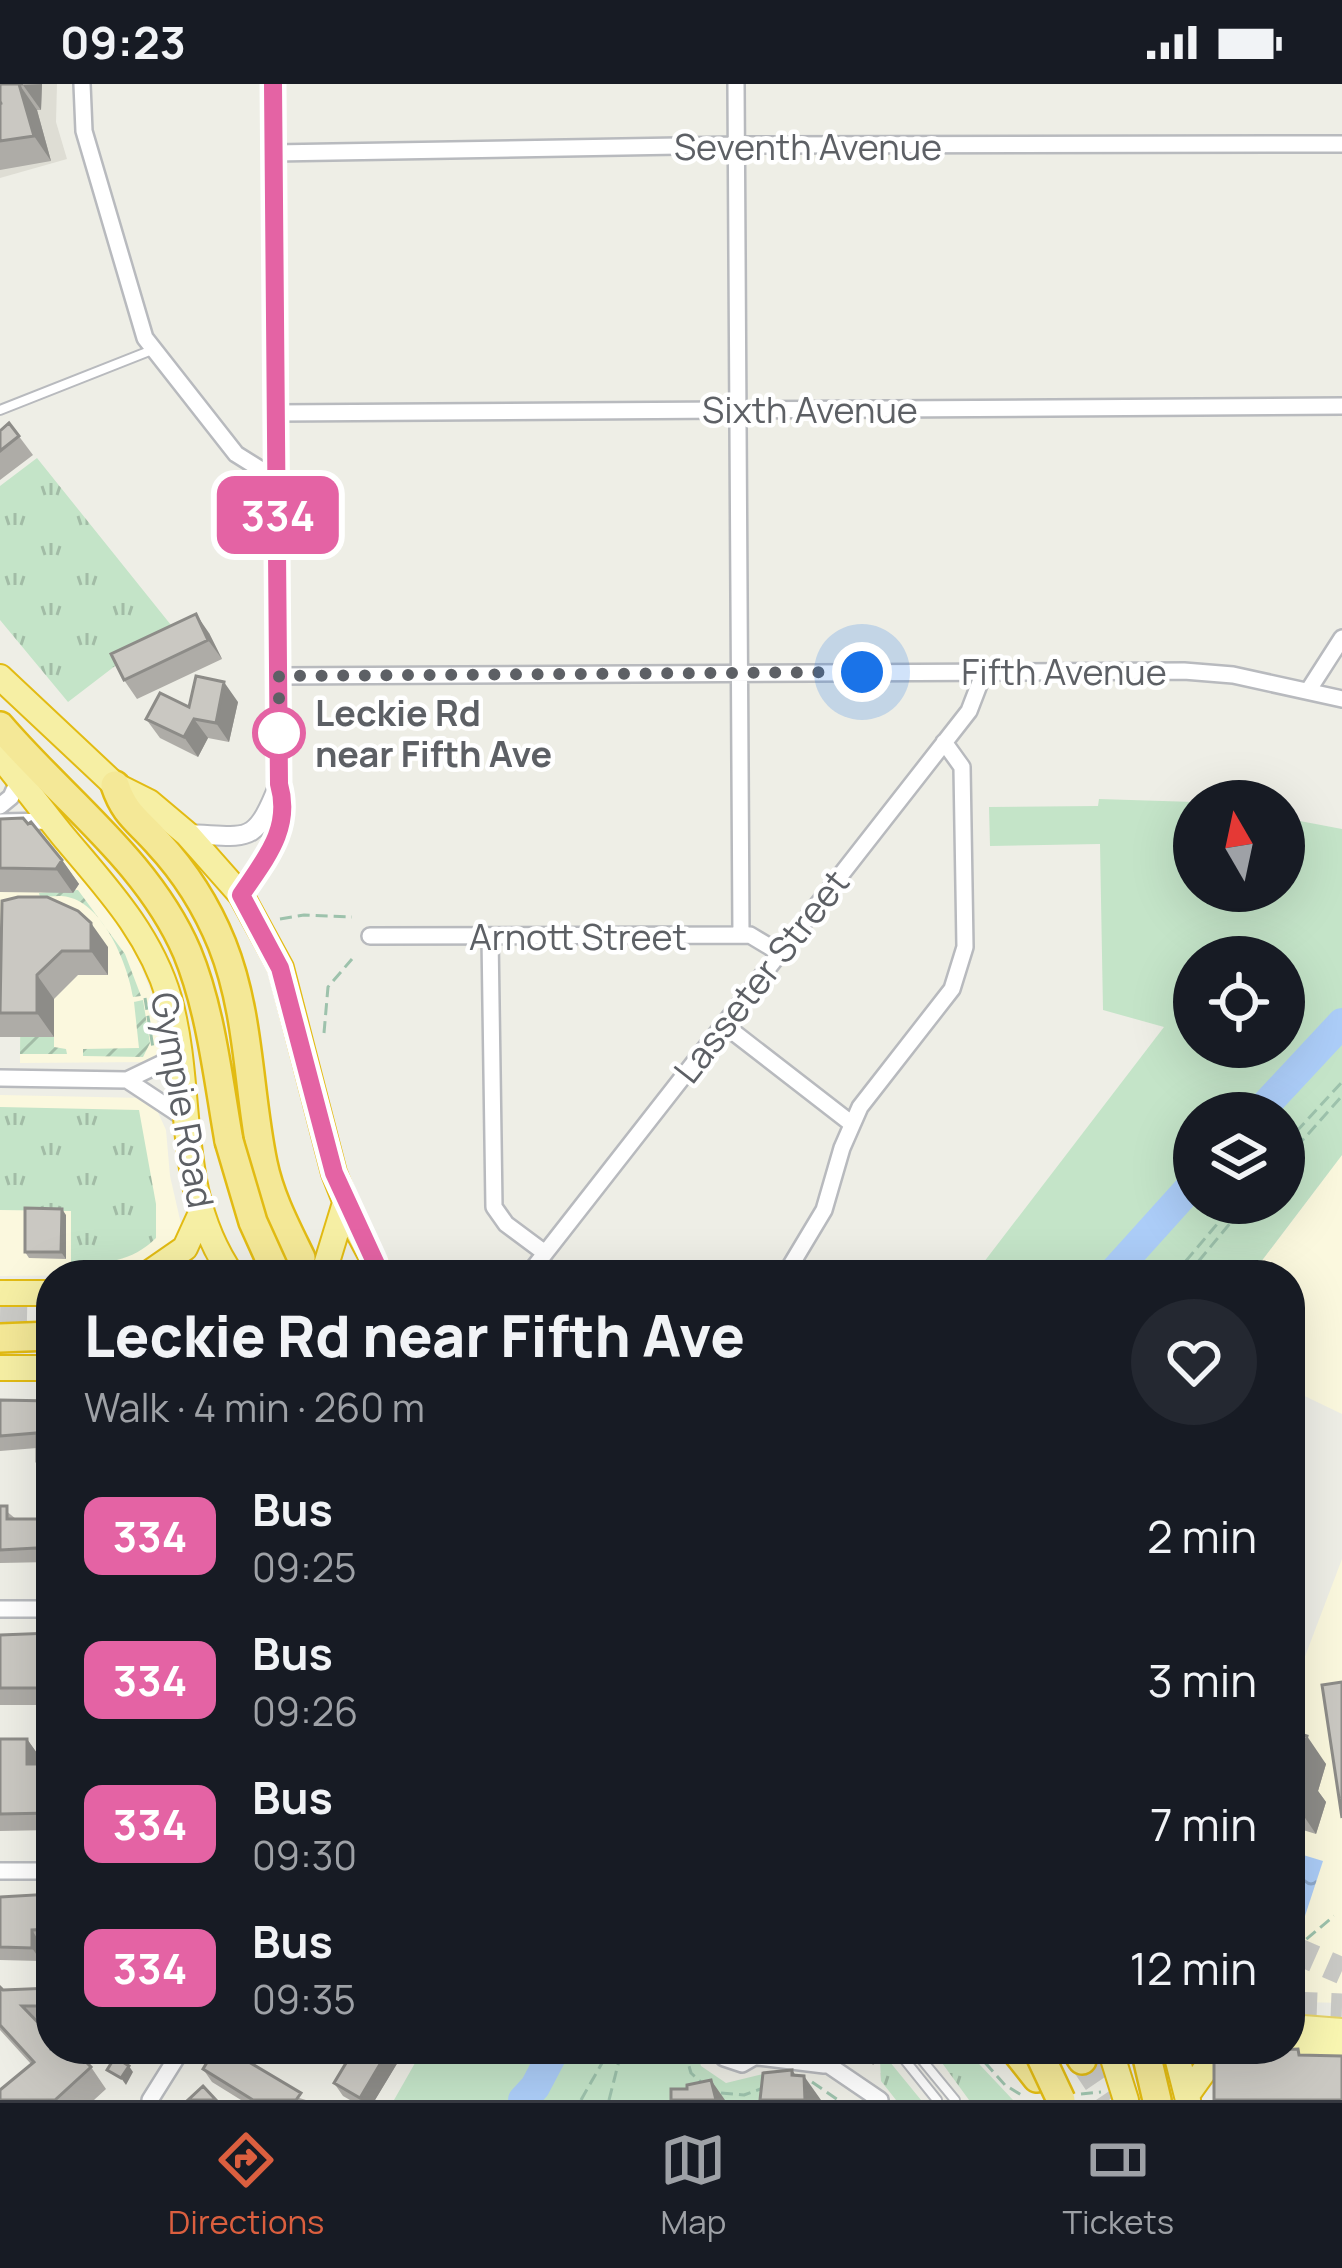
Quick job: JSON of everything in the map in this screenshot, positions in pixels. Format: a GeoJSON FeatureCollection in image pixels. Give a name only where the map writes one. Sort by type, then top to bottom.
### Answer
{"type":"FeatureCollection","features":[{"type":"Feature","properties":{"kind":"highway"},"geometry":{"type":"LineString","coordinates":[[0,677],[115,784],[149,802],[187,834],[241,895],[280,968],[323,1136],[345,1203],[374,1260]]}},
{"type":"Feature","properties":{"kind":"highway"},"geometry":{"type":"LineString","coordinates":[[0,726],[147,884],[188,954],[238,1174],[271,1260]]}},
{"type":"Feature","properties":{"kind":"highway","name":"Gympie Road"},"geometry":{"type":"LineString","coordinates":[[0,756],[118,901],[148,947],[168,997],[166,1057],[201,1213],[224,1260]]}},
{"type":"Feature","properties":{"kind":"highway"},"geometry":{"type":"LineString","coordinates":[[115,784],[123,809],[190,882],[224,949],[244,1030],[263,1165],[275,1204],[308,1260]]}},
{"type":"Feature","properties":{"kind":"highway"},"geometry":{"type":"LineString","coordinates":[[315,1260],[345,1203]]}},
{"type":"Feature","properties":{"kind":"highway"},"geometry":{"type":"LineString","coordinates":[[168,1260],[185,1248],[201,1213]]}},
{"type":"Feature","properties":{"kind":"highway"},"geometry":{"type":"LineString","coordinates":[[0,1293],[36,1294]]}},
{"type":"Feature","properties":{"kind":"highway"},"geometry":{"type":"LineString","coordinates":[[0,1338],[36,1337]]}},
{"type":"Feature","properties":{"kind":"highway"},"geometry":{"type":"LineString","coordinates":[[0,1368],[36,1368]]}},
{"type":"Feature","properties":{"kind":"highway"},"geometry":{"type":"LineString","coordinates":[[1021,2064],[1032,2087]]}},
{"type":"Feature","properties":{"kind":"highway"},"geometry":{"type":"LineString","coordinates":[[1047,2064],[1070,2097]]}},
{"type":"Feature","properties":{"kind":"highway"},"geometry":{"type":"LineString","coordinates":[[1112,2064],[1116,2096]]}},
{"type":"Feature","properties":{"kind":"highway"},"geometry":{"type":"LineString","coordinates":[[1149,2064],[1157,2100]]}},
{"type":"Feature","properties":{"kind":"highway"},"geometry":{"type":"LineString","coordinates":[[1179,2064],[1188,2097]]}},
{"type":"Feature","properties":{"kind":"highway"},"geometry":{"type":"LineString","coordinates":[[1188,2097],[1212,2064]]}},
{"type":"Feature","properties":{"kind":"main road"},"geometry":{"type":"LineString","coordinates":[[1305,2027],[1342,2031]]}},
{"type":"Feature","properties":{"kind":"main road"},"geometry":{"type":"LineString","coordinates":[[1305,2047],[1342,2048]]}},
{"type":"Feature","properties":{"kind":"street"},"geometry":{"type":"LineString","coordinates":[[82,84],[84,131],[139,326],[152,350],[236,454],[256,467],[278,473]]}},
{"type":"Feature","properties":{"kind":"street"},"geometry":{"type":"LineString","coordinates":[[241,895],[282,827],[285,811],[279,784],[273,84]]}},
{"type":"Feature","properties":{"kind":"street"},"geometry":{"type":"LineString","coordinates":[[736,84],[741,935]]}},
{"type":"Feature","properties":{"kind":"street","name":"Seventh Avenue"},"geometry":{"type":"LineString","coordinates":[[274,153],[736,145],[1342,144]]}},
{"type":"Feature","properties":{"kind":"street","name":"Sixth Avenue"},"geometry":{"type":"LineString","coordinates":[[277,413],[1342,406]]}},
{"type":"Feature","properties":{"kind":"street"},"geometry":{"type":"LineString","coordinates":[[1308,691],[1342,638]]}},
{"type":"Feature","properties":{"kind":"street","name":"Fifth Avenue"},"geometry":{"type":"LineString","coordinates":[[279,676],[1196,671],[1342,699]]}},
{"type":"Feature","properties":{"kind":"street","name":"Lasseter Street"},"geometry":{"type":"LineString","coordinates":[[539,1260],[969,711],[984,672]]}},
{"type":"Feature","properties":{"kind":"street"},"geometry":{"type":"LineString","coordinates":[[794,1260],[824,1210],[851,1124],[873,1088],[952,989],[964,958],[962,766],[944,742]]}},
{"type":"Feature","properties":{"kind":"street"},"geometry":{"type":"LineString","coordinates":[[0,806],[11,797],[19,779]]}},
{"type":"Feature","properties":{"kind":"street"},"geometry":{"type":"LineString","coordinates":[[187,834],[232,838],[251,832],[265,819],[279,784]]}},
{"type":"Feature","properties":{"kind":"street"},"geometry":{"type":"LineString","coordinates":[[0,822],[51,821]]}},
{"type":"Feature","properties":{"kind":"street","name":"Arnott Street"},"geometry":{"type":"LineString","coordinates":[[370,936],[741,935],[757,938],[780,952]]}},
{"type":"Feature","properties":{"kind":"street"},"geometry":{"type":"LineString","coordinates":[[490,936],[493,1201],[501,1219],[544,1253]]}},
{"type":"Feature","properties":{"kind":"street"},"geometry":{"type":"LineString","coordinates":[[723,1024],[851,1124]]}},
{"type":"Feature","properties":{"kind":"street"},"geometry":{"type":"LineString","coordinates":[[0,1078],[128,1079],[164,1065],[166,1057]]}},
{"type":"Feature","properties":{"kind":"street"},"geometry":{"type":"LineString","coordinates":[[128,1079],[183,1117]]}},
{"type":"Feature","properties":{"kind":"street"},"geometry":{"type":"LineString","coordinates":[[0,1610],[36,1609]]}},
{"type":"Feature","properties":{"kind":"street"},"geometry":{"type":"LineString","coordinates":[[0,1871],[36,1871]]}},
{"type":"Feature","properties":{"kind":"street"},"geometry":{"type":"LineString","coordinates":[[150,2100],[173,2064]]}},
{"type":"Feature","properties":{"kind":"street"},"geometry":{"type":"LineString","coordinates":[[819,2064],[880,2100]]}},
{"type":"Feature","properties":{"kind":"lane"},"geometry":{"type":"LineString","coordinates":[[0,410],[152,350]]}},
{"type":"Feature","properties":{"kind":"lane"},"geometry":{"type":"LineString","coordinates":[[908,2064],[938,2100]]}},
{"type":"Feature","properties":{"kind":"lane"},"geometry":{"type":"LineString","coordinates":[[925,2064],[955,2100]]}},
{"type":"Feature","properties":{"kind":"path"},"geometry":{"type":"LineString","coordinates":[[280,919],[352,917]]}},
{"type":"Feature","properties":{"kind":"path"},"geometry":{"type":"LineString","coordinates":[[324,1033],[328,987],[352,958]]}},
{"type":"Feature","properties":{"kind":"path"},"geometry":{"type":"LineString","coordinates":[[141,984],[166,1057]]}},
{"type":"Feature","properties":{"kind":"path"},"geometry":{"type":"LineString","coordinates":[[134,999],[145,997]]}},
{"type":"Feature","properties":{"kind":"path"},"geometry":{"type":"LineString","coordinates":[[1305,1122],[1342,1082]]}},
{"type":"Feature","properties":{"kind":"path"},"geometry":{"type":"LineString","coordinates":[[1305,1137],[1342,1096]]}},
{"type":"Feature","properties":{"kind":"path"},"geometry":{"type":"LineString","coordinates":[[1186,1260],[1216,1224]]}},
{"type":"Feature","properties":{"kind":"path"},"geometry":{"type":"LineString","coordinates":[[1200,1260],[1230,1224]]}},
{"type":"Feature","properties":{"kind":"path"},"geometry":{"type":"LineString","coordinates":[[1305,1940],[1334,1916]]}},
{"type":"Feature","properties":{"kind":"path"},"geometry":{"type":"LineString","coordinates":[[581,2100],[601,2064]]}},
{"type":"Feature","properties":{"kind":"path"},"geometry":{"type":"LineString","coordinates":[[609,2100],[618,2064]]}},
{"type":"Feature","properties":{"kind":"path"},"geometry":{"type":"LineString","coordinates":[[689,2064],[705,2087],[724,2095],[743,2095],[768,2086]]}},
{"type":"Feature","properties":{"kind":"path"},"geometry":{"type":"LineString","coordinates":[[986,2064],[1005,2085],[1032,2087]]}},
{"type":"Feature","properties":{"kind":"path"},"geometry":{"type":"LineString","coordinates":[[797,2073],[838,2100]]}},
{"type":"Feature","properties":{"kind":"path"},"geometry":{"type":"LineString","coordinates":[[1070,2097],[1116,2096]]}},
{"type":"Feature","properties":{"kind":"shaded area"},"geometry":{"type":"Polygon","coordinates":[[[0,84],[57,84],[56,122],[67,159],[0,178],[0,84]]]}},
{"type":"Feature","properties":{"kind":"shaded area"},"geometry":{"type":"Polygon","coordinates":[[[0,831],[49,834],[104,900],[132,944],[152,994],[161,1045],[152,1062],[20,1063],[21,948],[0,947],[0,831]]]}},
{"type":"Feature","properties":{"kind":"shaded area"},"geometry":{"type":"Polygon","coordinates":[[[0,1095],[145,1098],[156,1108],[166,1130],[181,1224],[178,1241],[152,1260],[36,1260],[36,1276],[0,1276],[0,1095]]]}},
{"type":"Feature","properties":{"kind":"shaded area"},"geometry":{"type":"Polygon","coordinates":[[[1342,1155],[1342,1414],[1305,1396],[1305,1260],[1262,1260],[1290,1224],[1305,1224],[1305,1204],[1342,1155]]]}},
{"type":"Feature","properties":{"kind":"shaded area"},"geometry":{"type":"Polygon","coordinates":[[[1342,1559],[1342,2003],[1305,2002],[1305,1656],[1342,1559]]]}},
{"type":"Feature","properties":{"kind":"green space"},"geometry":{"type":"Polygon","coordinates":[[[37,458],[179,635],[115,666],[68,702],[0,620],[0,486],[37,458]]]}},
{"type":"Feature","properties":{"kind":"green space"},"geometry":{"type":"Polygon","coordinates":[[[1099,799],[1173,801],[1173,912],[1305,912],[1305,822],[1342,829],[1342,1155],[1305,1204],[1305,1092],[1173,1092],[1173,1224],[1290,1224],[1262,1260],[985,1260],[1164,1027],[1103,1010],[1100,844],[990,846],[989,807],[1098,806],[1099,799]]]}},
{"type":"Feature","properties":{"kind":"green space"},"geometry":{"type":"Polygon","coordinates":[[[78,890],[101,921],[81,902],[65,896],[40,897],[39,893],[78,890]]]}},
{"type":"Feature","properties":{"kind":"green space"},"geometry":{"type":"Polygon","coordinates":[[[2,925],[19,925],[18,942],[26,943],[29,951],[29,1037],[54,1037],[54,1047],[66,1049],[67,1054],[20,1054],[21,948],[0,947],[2,925]]]}},
{"type":"Feature","properties":{"kind":"green space"},"geometry":{"type":"Polygon","coordinates":[[[105,927],[125,954],[141,996],[133,997],[120,953],[105,927]]]}},
{"type":"Feature","properties":{"kind":"green space"},"geometry":{"type":"Polygon","coordinates":[[[143,1000],[150,1043],[143,1057],[83,1056],[83,1049],[139,1048],[134,1002],[143,1000]]]}},
{"type":"Feature","properties":{"kind":"green space"},"geometry":{"type":"Polygon","coordinates":[[[0,1107],[139,1110],[156,1204],[156,1238],[137,1252],[117,1260],[71,1260],[71,1211],[0,1210],[0,1107]]]}},
{"type":"Feature","properties":{"kind":"green space"},"geometry":{"type":"Polygon","coordinates":[[[414,2064],[700,2064],[726,2083],[779,2070],[814,2092],[775,2100],[394,2100],[414,2064]]]}},
{"type":"Feature","properties":{"kind":"green space"},"geometry":{"type":"Polygon","coordinates":[[[880,2064],[892,2064],[921,2100],[896,2100],[881,2081],[880,2064]]]}},
{"type":"Feature","properties":{"kind":"green space"},"geometry":{"type":"Polygon","coordinates":[[[943,2064],[979,2064],[1013,2100],[969,2100],[943,2064]]]}},
{"type":"Feature","properties":{"kind":"water"},"geometry":{"type":"Polygon","coordinates":[[[1305,1856],[1323,1861],[1305,1916],[1305,1856]]]}},
{"type":"Feature","properties":{"kind":"building"},"geometry":{"type":"Polygon","coordinates":[[[0,84],[19,84],[34,136],[0,141],[0,84]]]}},
{"type":"Feature","properties":{"kind":"building"},"geometry":{"type":"Polygon","coordinates":[[[9,423],[19,436],[0,451],[0,431],[9,423]]]}},
{"type":"Feature","properties":{"kind":"building"},"geometry":{"type":"Polygon","coordinates":[[[196,614],[208,640],[124,680],[111,654],[196,614]]]}},
{"type":"Feature","properties":{"kind":"building"},"geometry":{"type":"Polygon","coordinates":[[[196,676],[224,682],[216,723],[194,719],[184,737],[146,719],[160,693],[189,707],[196,676]]]}},
{"type":"Feature","properties":{"kind":"building"},"geometry":{"type":"Polygon","coordinates":[[[23,818],[62,860],[56,869],[0,868],[0,819],[23,818]]]}},
{"type":"Feature","properties":{"kind":"building"},"geometry":{"type":"Polygon","coordinates":[[[47,897],[78,911],[91,923],[91,951],[62,951],[37,975],[37,1013],[0,1013],[2,901],[47,897]]]}},
{"type":"Feature","properties":{"kind":"building"},"geometry":{"type":"Polygon","coordinates":[[[25,1208],[62,1209],[61,1252],[25,1252],[25,1208]]]}},
{"type":"Feature","properties":{"kind":"building"},"geometry":{"type":"Polygon","coordinates":[[[0,1400],[36,1401],[36,1433],[0,1436],[0,1400]]]}},
{"type":"Feature","properties":{"kind":"building"},"geometry":{"type":"Polygon","coordinates":[[[0,1506],[7,1506],[7,1519],[36,1519],[36,1548],[0,1550],[0,1506]]]}},
{"type":"Feature","properties":{"kind":"building"},"geometry":{"type":"Polygon","coordinates":[[[36,1634],[36,1688],[0,1688],[0,1635],[36,1634]]]}},
{"type":"Feature","properties":{"kind":"building"},"geometry":{"type":"Polygon","coordinates":[[[1342,1682],[1342,1818],[1322,1685],[1342,1682]]]}},
{"type":"Feature","properties":{"kind":"building"},"geometry":{"type":"Polygon","coordinates":[[[0,1739],[27,1739],[27,1764],[36,1764],[36,1813],[0,1814],[0,1739]]]}},
{"type":"Feature","properties":{"kind":"building"},"geometry":{"type":"Polygon","coordinates":[[[36,1895],[32,1948],[0,1947],[0,1897],[36,1895]]]}},
{"type":"Feature","properties":{"kind":"building"},"geometry":{"type":"Polygon","coordinates":[[[0,1987],[36,1989],[36,2006],[22,2006],[36,2020],[36,2064],[91,2067],[55,2100],[0,2100],[0,2090],[34,2062],[0,2025],[0,1987]]]}},
{"type":"Feature","properties":{"kind":"building"},"geometry":{"type":"Polygon","coordinates":[[[1305,2055],[1342,2056],[1342,2100],[1214,2100],[1214,2064],[1305,2064],[1305,2055]]]}},
{"type":"Feature","properties":{"kind":"building"},"geometry":{"type":"Polygon","coordinates":[[[111,2064],[129,2066],[121,2078],[107,2070],[111,2064]]]}},
{"type":"Feature","properties":{"kind":"building"},"geometry":{"type":"Polygon","coordinates":[[[206,2064],[252,2064],[301,2093],[296,2100],[253,2100],[203,2069],[206,2064]]]}},
{"type":"Feature","properties":{"kind":"building"},"geometry":{"type":"Polygon","coordinates":[[[345,2064],[380,2064],[360,2098],[334,2083],[345,2064]]]}},
{"type":"Feature","properties":{"kind":"building"},"geometry":{"type":"Polygon","coordinates":[[[792,2070],[792,2075],[804,2076],[805,2100],[760,2100],[763,2073],[792,2070]]]}},
{"type":"Feature","properties":{"kind":"building"},"geometry":{"type":"Polygon","coordinates":[[[711,2080],[716,2100],[671,2100],[671,2089],[711,2080]]]}},
{"type":"Feature","properties":{"kind":"building"},"geometry":{"type":"Polygon","coordinates":[[[203,2086],[216,2100],[188,2100],[203,2086]]]}},
{"type":"Feature","properties":{"kind":"waterway"},"geometry":{"type":"LineString","coordinates":[[1278,1092],[1342,1023]]}},
{"type":"Feature","properties":{"kind":"waterway"},"geometry":{"type":"LineString","coordinates":[[1125,1260],[1173,1206]]}},
{"type":"Feature","properties":{"kind":"waterway"},"geometry":{"type":"LineString","coordinates":[[523,2100],[547,2064]]}},
{"type":"Feature","properties":{"kind":"tunnel"},"geometry":{"type":"LineString","coordinates":[[0,1317],[36,1318]]}},
{"type":"Feature","properties":{"kind":"tunnel"},"geometry":{"type":"LineString","coordinates":[[1305,1955],[1342,1971]]}},
{"type":"Feature","properties":{"kind":"tunnel"},"geometry":{"type":"LineString","coordinates":[[1305,2006],[1342,2007]]}},
{"type":"Feature","properties":{"kind":"tunnel"},"geometry":{"type":"LineString","coordinates":[[1085,2064],[1109,2100]]}},
{"type":"Feature","properties":{"kind":"bus line","name":"334"},"geometry":{"type":"LineString","coordinates":[[273,84],[279,784],[285,811],[277,839],[241,895],[280,968],[334,1173],[372,1260]]}},
{"type":"Feature","properties":{"kind":"place","name":"Leckie Rd near Fifth Ave"},"geometry":{"type":"Point","coordinates":[279,733]}},
{"type":"Feature","properties":{"kind":"route"},"geometry":{"type":"LineString","coordinates":[[279,733],[279,748],[279,676],[862,672]]}}]}
